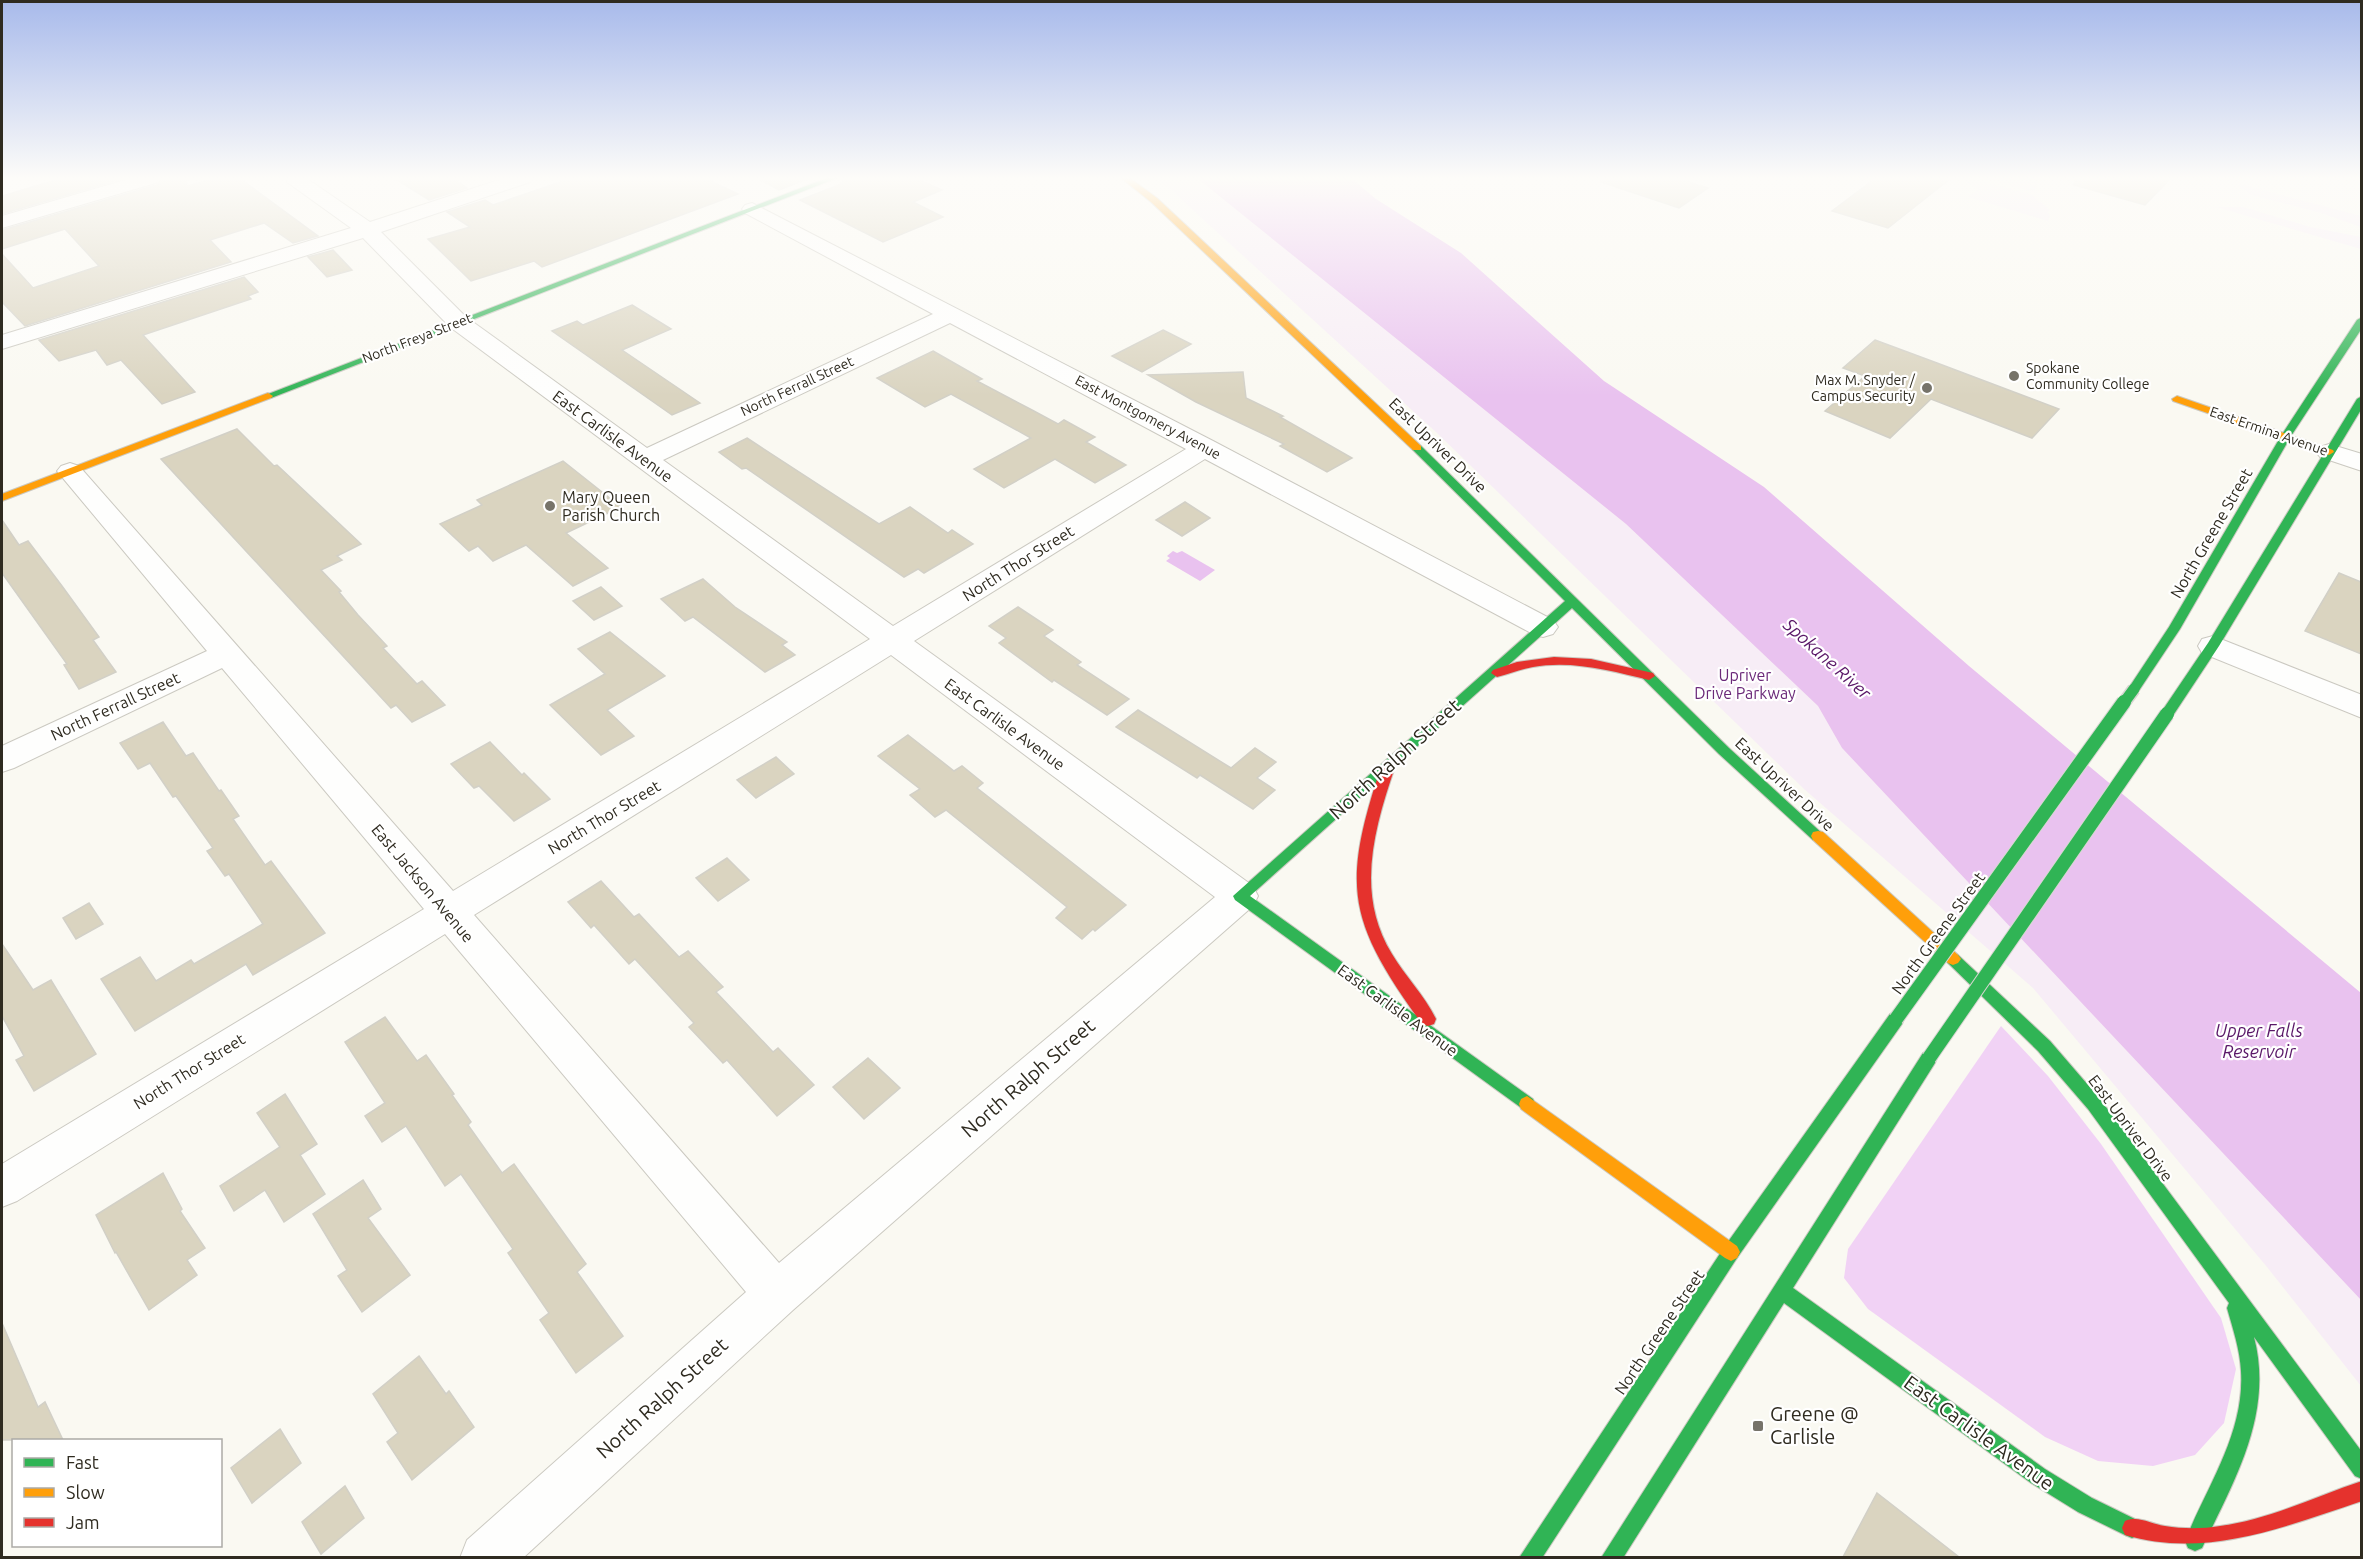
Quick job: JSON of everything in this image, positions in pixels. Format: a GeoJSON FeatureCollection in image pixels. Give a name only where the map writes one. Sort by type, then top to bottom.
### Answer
{"type":"FeatureCollection","features":[{"type":"Feature","properties":{"kind":"street"},"geometry":{"type":"LineString","coordinates":[[2,342],[300,251]]}},
{"type":"Feature","properties":{"kind":"street","name":"East Carlisle Avenue"},"geometry":{"type":"LineString","coordinates":[[388,251],[458,322],[1240,896],[1731,1252]]}},
{"type":"Feature","properties":{"kind":"street","name":"North Freya Street"},"geometry":{"type":"LineString","coordinates":[[2,498],[643,251]]}},
{"type":"Feature","properties":{"kind":"street","name":"East Montgomery Avenue"},"geometry":{"type":"LineString","coordinates":[[831,251],[1543,627]]}},
{"type":"Feature","properties":{"kind":"street","name":"East Upriver Drive"},"geometry":{"type":"LineString","coordinates":[[1209,251],[1339,372],[1573,600],[1724,752],[1988,990],[2044,1046],[2094,1104],[2361,1469]]}},
{"type":"Feature","properties":{"kind":"street","name":"North Ferrall Street"},"geometry":{"type":"LineString","coordinates":[[644,459],[950,314]]}},
{"type":"Feature","properties":{"kind":"street","name":"North Greene Street"},"geometry":{"type":"LineString","coordinates":[[1529,1557],[1731,1252],[2134,689],[2174,629],[2286,436],[2361,320]]}},
{"type":"Feature","properties":{"kind":"street","name":"East Ermina Avenue"},"geometry":{"type":"LineString","coordinates":[[2177,399],[2361,463]]}},
{"type":"Feature","properties":{"kind":"street"},"geometry":{"type":"LineString","coordinates":[[1611,1557],[1929,1058],[2213,646],[2361,399]]}},
{"type":"Feature","properties":{"kind":"street","name":"North Thor Street"},"geometry":{"type":"LineString","coordinates":[[2,1187],[1206,447]]}},
{"type":"Feature","properties":{"kind":"street","name":"East Jackson Avenue"},"geometry":{"type":"LineString","coordinates":[[70,471],[777,1294]]}},
{"type":"Feature","properties":{"kind":"street","name":"North Ralph Street"},"geometry":{"type":"LineString","coordinates":[[485,1557],[777,1294],[1240,896],[1573,600]]}},
{"type":"Feature","properties":{"kind":"street"},"geometry":{"type":"LineString","coordinates":[[2213,646],[2361,707]]}},
{"type":"Feature","properties":{"kind":"street","name":"North Ferrall Street"},"geometry":{"type":"LineString","coordinates":[[2,760],[228,653]]}},
{"type":"Feature","properties":{"kind":"street"},"geometry":{"type":"LineString","coordinates":[[1478,685],[1503,670],[1552,659],[1579,660],[1649,676]]}},
{"type":"Feature","properties":{"kind":"street"},"geometry":{"type":"LineString","coordinates":[[1390,762],[1364,840],[1360,877],[1365,912],[1369,927],[1390,969],[1454,1051]]}},
{"type":"Feature","properties":{"kind":"street","name":"East Carlisle Avenue"},"geometry":{"type":"LineString","coordinates":[[1781,1290],[2038,1476],[2079,1503],[2137,1530],[2175,1539],[2199,1549],[2205,1542],[2240,1535],[2361,1491]]}},
{"type":"Feature","properties":{"kind":"street"},"geometry":{"type":"LineString","coordinates":[[2199,1549],[2248,1414],[2251,1382],[2245,1340],[2232,1292]]}},
{"type":"Feature","properties":{"kind":"green space","name":"Upriver Drive Parkway"},"geometry":{"type":"Polygon","coordinates":[[[1238,251],[1287,251],[1626,524],[1818,706],[1842,748],[2361,1300],[2361,1386],[2267,1267],[2033,988],[1804,789],[1437,433],[1238,251]]]}},
{"type":"Feature","properties":{"kind":"shaded area"},"geometry":{"type":"Polygon","coordinates":[[[2001,1026],[2048,1076],[2101,1144],[2221,1318],[2236,1369],[2224,1423],[2195,1455],[2153,1466],[2098,1461],[2045,1437],[1868,1309],[1844,1278],[1848,1249],[2001,1026]]]}},
{"type":"Feature","properties":{"kind":"water","name":"Upper Falls Reservoir"},"geometry":{"type":"Polygon","coordinates":[[[1287,251],[1457,251],[1461,253],[1604,381],[1764,487],[1969,666],[2361,993],[2361,1300],[1842,748],[1818,706],[1626,524],[1287,251]]]}},
{"type":"Feature","properties":{"kind":"water"},"geometry":{"type":"Polygon","coordinates":[[[1173,551],[1177,553],[1182,551],[1215,570],[1200,581],[1166,561],[1170,558],[1167,556],[1173,551]]]}},
{"type":"Feature","properties":{"kind":"building"},"geometry":{"type":"Polygon","coordinates":[[[85,251],[220,251],[231,262],[25,326],[2,302],[2,254],[33,288],[99,266],[85,251]]]}},
{"type":"Feature","properties":{"kind":"building"},"geometry":{"type":"Polygon","coordinates":[[[334,251],[352,270],[327,277],[308,257],[334,251]]]}},
{"type":"Feature","properties":{"kind":"building"},"geometry":{"type":"Polygon","coordinates":[[[440,251],[586,251],[542,267],[534,261],[471,281],[440,251]]]}},
{"type":"Feature","properties":{"kind":"building"},"geometry":{"type":"Polygon","coordinates":[[[244,277],[258,292],[248,296],[251,299],[143,335],[195,392],[162,404],[121,360],[107,365],[96,350],[59,361],[39,340],[244,277]]]}},
{"type":"Feature","properties":{"kind":"building"},"geometry":{"type":"Polygon","coordinates":[[[632,305],[671,329],[622,350],[700,403],[672,415],[552,331],[577,321],[583,325],[632,305]]]}},
{"type":"Feature","properties":{"kind":"building"},"geometry":{"type":"Polygon","coordinates":[[[1163,330],[1191,344],[1142,372],[1112,356],[1163,330]]]}},
{"type":"Feature","properties":{"kind":"building","name":"Max M. Snyder / Campus Security"},"geometry":{"type":"Polygon","coordinates":[[[1875,340],[2059,409],[2032,438],[1931,399],[1890,438],[1825,411],[1865,376],[1843,368],[1875,340]]]}},
{"type":"Feature","properties":{"kind":"building"},"geometry":{"type":"Polygon","coordinates":[[[933,351],[982,379],[977,381],[1058,424],[1064,420],[1095,437],[1086,442],[1126,465],[1095,483],[1055,459],[1004,488],[974,469],[1031,438],[951,394],[925,407],[877,378],[933,351]]]}},
{"type":"Feature","properties":{"kind":"building"},"geometry":{"type":"Polygon","coordinates":[[[1243,372],[1246,398],[1283,416],[1280,417],[1352,458],[1327,472],[1280,446],[1284,444],[1196,402],[1148,375],[1243,372]]]}},
{"type":"Feature","properties":{"kind":"building"},"geometry":{"type":"Polygon","coordinates":[[[237,429],[274,466],[277,465],[361,544],[337,556],[342,560],[321,570],[387,646],[383,648],[417,684],[422,681],[445,705],[412,722],[396,705],[391,708],[161,459],[237,429]]]}},
{"type":"Feature","properties":{"kind":"building"},"geometry":{"type":"Polygon","coordinates":[[[747,438],[879,524],[910,507],[948,533],[952,530],[973,544],[924,573],[918,569],[904,577],[746,468],[742,469],[719,452],[747,438]]]}},
{"type":"Feature","properties":{"kind":"building","name":"Mary Queen Parish Church"},"geometry":{"type":"Polygon","coordinates":[[[563,461],[621,507],[566,533],[608,568],[573,586],[526,545],[493,561],[478,546],[469,551],[440,524],[482,505],[477,500],[563,461]]]}},
{"type":"Feature","properties":{"kind":"building"},"geometry":{"type":"Polygon","coordinates":[[[1185,502],[1210,518],[1182,536],[1156,520],[1185,502]]]}},
{"type":"Feature","properties":{"kind":"building"},"geometry":{"type":"Polygon","coordinates":[[[2,520],[19,545],[28,541],[62,586],[99,637],[93,640],[116,672],[79,689],[64,665],[67,664],[2,573],[2,520]]]}},
{"type":"Feature","properties":{"kind":"building"},"geometry":{"type":"Polygon","coordinates":[[[2339,573],[2361,582],[2361,654],[2305,631],[2339,573]]]}},
{"type":"Feature","properties":{"kind":"building"},"geometry":{"type":"Polygon","coordinates":[[[703,579],[735,607],[787,642],[782,645],[795,655],[765,672],[693,617],[685,621],[661,599],[703,579]]]}},
{"type":"Feature","properties":{"kind":"building"},"geometry":{"type":"Polygon","coordinates":[[[601,587],[622,606],[594,620],[573,601],[601,587]]]}},
{"type":"Feature","properties":{"kind":"building"},"geometry":{"type":"Polygon","coordinates":[[[1018,607],[1053,630],[1044,636],[1081,662],[1077,665],[1129,699],[1107,715],[1054,680],[1052,682],[999,643],[1006,638],[989,626],[1018,607]]]}},
{"type":"Feature","properties":{"kind":"building"},"geometry":{"type":"Polygon","coordinates":[[[610,632],[665,676],[607,710],[634,736],[601,755],[550,705],[605,674],[578,649],[610,632]]]}},
{"type":"Feature","properties":{"kind":"building"},"geometry":{"type":"Polygon","coordinates":[[[1138,710],[1231,768],[1255,748],[1276,762],[1257,778],[1275,790],[1253,809],[1200,775],[1197,778],[1116,727],[1138,710]]]}},
{"type":"Feature","properties":{"kind":"building"},"geometry":{"type":"Polygon","coordinates":[[[163,722],[186,756],[193,753],[219,791],[221,790],[239,816],[233,819],[265,865],[271,861],[325,933],[253,975],[246,964],[135,1031],[101,979],[140,957],[156,981],[191,960],[194,964],[263,924],[229,874],[225,876],[207,851],[213,848],[150,763],[138,769],[120,743],[163,722]]]}},
{"type":"Feature","properties":{"kind":"building"},"geometry":{"type":"Polygon","coordinates":[[[908,735],[954,771],[962,766],[983,783],[977,788],[1126,905],[1082,939],[1056,918],[1067,907],[946,810],[935,817],[910,795],[920,789],[878,756],[908,735]]]}},
{"type":"Feature","properties":{"kind":"building"},"geometry":{"type":"Polygon","coordinates":[[[490,742],[522,775],[524,773],[550,799],[514,821],[479,786],[474,788],[451,764],[490,742]]]}},
{"type":"Feature","properties":{"kind":"building"},"geometry":{"type":"Polygon","coordinates":[[[776,757],[794,774],[756,798],[737,780],[776,757]]]}},
{"type":"Feature","properties":{"kind":"building"},"geometry":{"type":"Polygon","coordinates":[[[727,858],[749,880],[718,901],[696,878],[727,858]]]}},
{"type":"Feature","properties":{"kind":"building"},"geometry":{"type":"Polygon","coordinates":[[[601,881],[634,917],[639,914],[679,957],[688,951],[723,987],[716,992],[773,1052],[778,1048],[814,1085],[777,1116],[727,1060],[723,1063],[689,1027],[694,1023],[635,959],[629,964],[594,925],[591,928],[568,902],[601,881]]]}},
{"type":"Feature","properties":{"kind":"building"},"geometry":{"type":"Polygon","coordinates":[[[89,903],[103,924],[76,939],[63,918],[89,903]]]}},
{"type":"Feature","properties":{"kind":"building"},"geometry":{"type":"Polygon","coordinates":[[[2,944],[33,990],[51,980],[96,1054],[34,1091],[16,1060],[24,1056],[2,1016],[2,944]]]}},
{"type":"Feature","properties":{"kind":"building"},"geometry":{"type":"Polygon","coordinates":[[[385,1017],[417,1061],[426,1055],[471,1122],[468,1125],[502,1173],[514,1164],[586,1264],[577,1272],[623,1336],[576,1373],[540,1320],[549,1313],[508,1253],[513,1249],[461,1174],[445,1186],[406,1126],[382,1142],[365,1116],[385,1103],[345,1042],[385,1017]]]}},
{"type":"Feature","properties":{"kind":"building"},"geometry":{"type":"Polygon","coordinates":[[[868,1058],[900,1088],[864,1119],[833,1087],[868,1058]]]}},
{"type":"Feature","properties":{"kind":"building"},"geometry":{"type":"Polygon","coordinates":[[[285,1094],[317,1144],[300,1155],[325,1194],[284,1222],[265,1190],[234,1211],[220,1186],[280,1147],[257,1113],[285,1094]]]}},
{"type":"Feature","properties":{"kind":"building"},"geometry":{"type":"Polygon","coordinates":[[[163,1173],[182,1209],[180,1211],[205,1248],[187,1260],[197,1275],[149,1310],[115,1253],[96,1215],[163,1173]]]}},
{"type":"Feature","properties":{"kind":"building"},"geometry":{"type":"Polygon","coordinates":[[[363,1180],[381,1209],[368,1218],[410,1275],[362,1312],[338,1276],[347,1270],[313,1214],[363,1180]]]}},
{"type":"Feature","properties":{"kind":"building"},"geometry":{"type":"Polygon","coordinates":[[[2,1323],[38,1407],[45,1402],[63,1439],[2,1440],[2,1323]]]}},
{"type":"Feature","properties":{"kind":"building"},"geometry":{"type":"Polygon","coordinates":[[[419,1356],[446,1394],[449,1391],[474,1427],[412,1480],[387,1442],[398,1433],[373,1394],[419,1356]]]}},
{"type":"Feature","properties":{"kind":"building"},"geometry":{"type":"Polygon","coordinates":[[[280,1429],[301,1463],[252,1503],[231,1468],[280,1429]]]}},
{"type":"Feature","properties":{"kind":"building"},"geometry":{"type":"Polygon","coordinates":[[[345,1486],[364,1518],[321,1554],[302,1522],[345,1486]]]}},
{"type":"Feature","properties":{"kind":"building"},"geometry":{"type":"Polygon","coordinates":[[[1877,1493],[1959,1557],[1843,1557],[1877,1493]]]}},
{"type":"Feature","properties":{"kind":"traffic: fast"},"geometry":{"type":"LineString","coordinates":[[268,396],[644,251]]}},
{"type":"Feature","properties":{"kind":"traffic: fast"},"geometry":{"type":"LineString","coordinates":[[2134,689],[2174,629],[2286,436],[2362,320]]}},
{"type":"Feature","properties":{"kind":"traffic: fast"},"geometry":{"type":"LineString","coordinates":[[2167,714],[2213,646],[2362,399]]}},
{"type":"Feature","properties":{"kind":"traffic: fast"},"geometry":{"type":"LineString","coordinates":[[1417,448],[1724,751],[1818,836]]}},
{"type":"Feature","properties":{"kind":"traffic: fast"},"geometry":{"type":"LineString","coordinates":[[1527,1104],[1240,896],[1573,600]]}},
{"type":"Feature","properties":{"kind":"traffic: fast"},"geometry":{"type":"LineString","coordinates":[[1896,1019],[2134,689]]}},
{"type":"Feature","properties":{"kind":"traffic: fast"},"geometry":{"type":"LineString","coordinates":[[1929,1058],[2167,714]]}},
{"type":"Feature","properties":{"kind":"traffic: fast"},"geometry":{"type":"LineString","coordinates":[[1953,959],[2044,1046],[2094,1104],[2362,1469]]}},
{"type":"Feature","properties":{"kind":"traffic: fast"},"geometry":{"type":"LineString","coordinates":[[1529,1558],[1731,1252],[1896,1019]]}},
{"type":"Feature","properties":{"kind":"traffic: fast"},"geometry":{"type":"LineString","coordinates":[[1611,1558],[1929,1058]]}},
{"type":"Feature","properties":{"kind":"traffic: fast"},"geometry":{"type":"LineString","coordinates":[[1781,1290],[2038,1476],[2085,1505],[2132,1528]]}},
{"type":"Feature","properties":{"kind":"traffic: fast"},"geometry":{"type":"LineString","coordinates":[[2195,1541],[2232,1463],[2250,1401],[2250,1362],[2236,1308]]}},
{"type":"Feature","properties":{"kind":"traffic: slow"},"geometry":{"type":"LineString","coordinates":[[1208,251],[1417,448]]}},
{"type":"Feature","properties":{"kind":"traffic: slow"},"geometry":{"type":"LineString","coordinates":[[2,498],[268,396]]}},
{"type":"Feature","properties":{"kind":"traffic: slow"},"geometry":{"type":"LineString","coordinates":[[2177,399],[2329,452]]}},
{"type":"Feature","properties":{"kind":"traffic: slow"},"geometry":{"type":"LineString","coordinates":[[1818,836],[1953,959]]}},
{"type":"Feature","properties":{"kind":"traffic: slow"},"geometry":{"type":"LineString","coordinates":[[1527,1104],[1731,1252]]}},
{"type":"Feature","properties":{"kind":"traffic: jam"},"geometry":{"type":"LineString","coordinates":[[1497,673],[1536,662],[1573,661],[1649,676]]}},
{"type":"Feature","properties":{"kind":"traffic: jam"},"geometry":{"type":"LineString","coordinates":[[1388,767],[1366,842],[1362,872],[1364,900],[1371,927],[1384,955],[1428,1019]]}},
{"type":"Feature","properties":{"kind":"traffic: jam"},"geometry":{"type":"LineString","coordinates":[[2132,1528],[2164,1536],[2194,1539],[2222,1537],[2276,1522],[2362,1491]]}},
{"type":"Feature","properties":{"kind":"place","name":"Spokane Community College"},"geometry":{"type":"Point","coordinates":[2014,376]}},
{"type":"Feature","properties":{"kind":"place","name":"Max M. Snyder / Campus Security"},"geometry":{"type":"Point","coordinates":[1927,388]}},
{"type":"Feature","properties":{"kind":"place","name":"Mary Queen Parish Church"},"geometry":{"type":"Point","coordinates":[550,506]}},
{"type":"Feature","properties":{"kind":"place","name":"Greene @ Carlisle"},"geometry":{"type":"Point","coordinates":[1758,1426]}},
{"type":"Feature","properties":{"kind":"water label","name":"Spokane River"},"geometry":{"type":"Point","coordinates":[1827,659]}}]}
